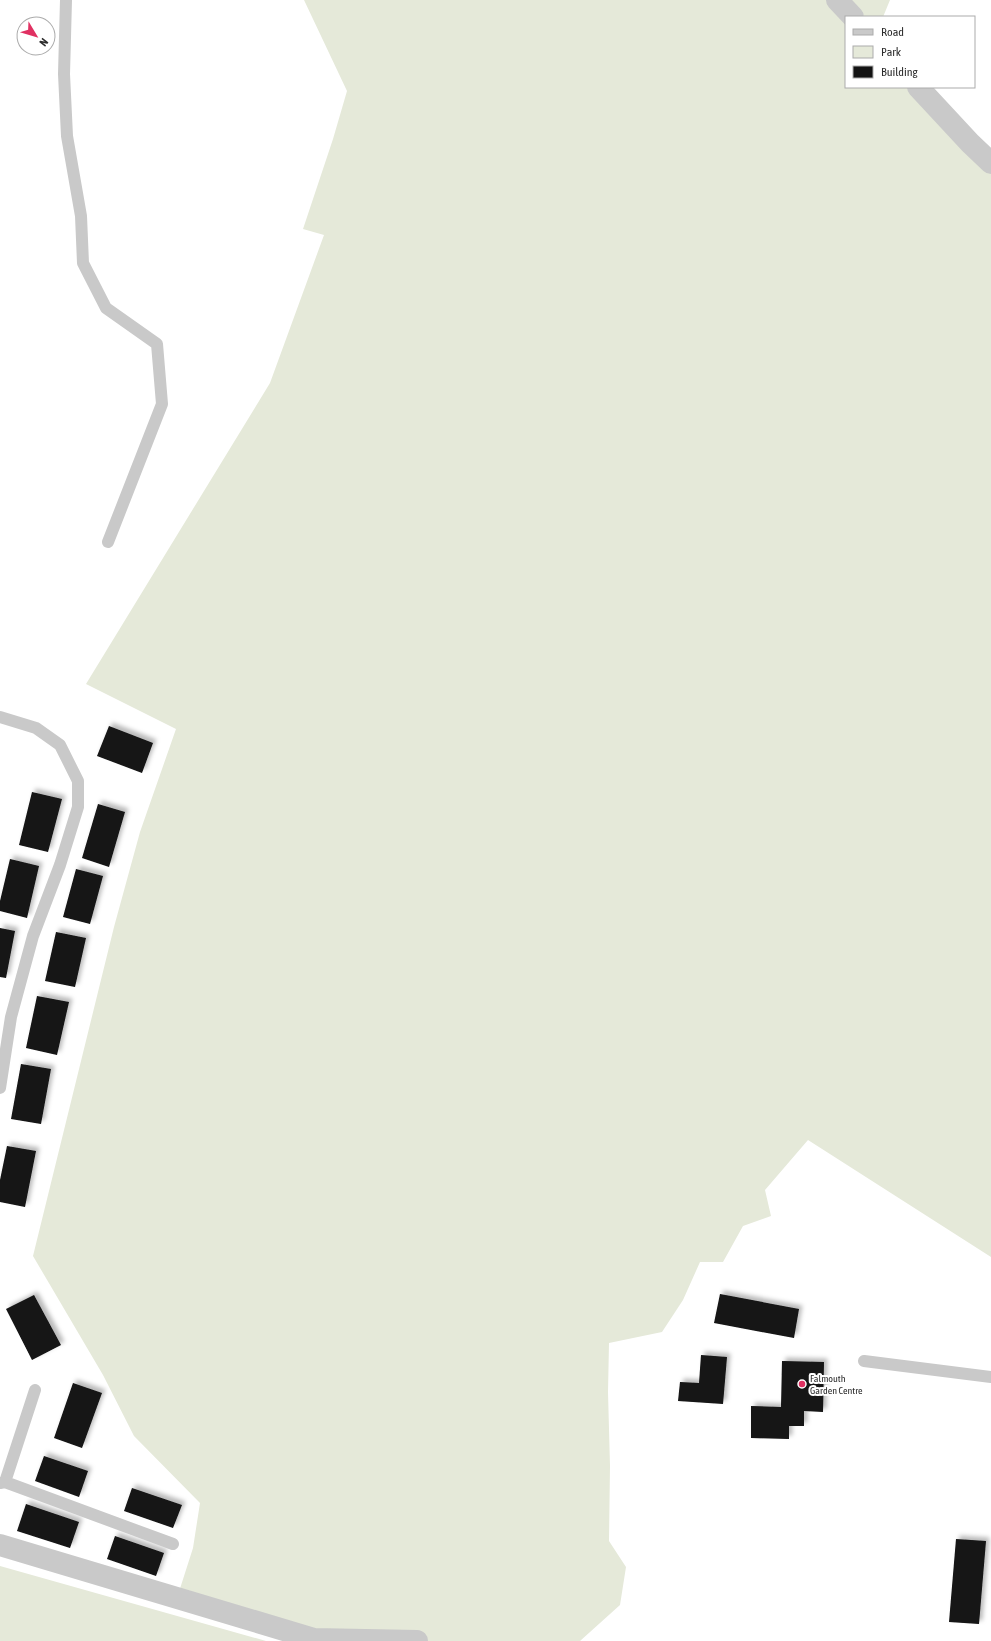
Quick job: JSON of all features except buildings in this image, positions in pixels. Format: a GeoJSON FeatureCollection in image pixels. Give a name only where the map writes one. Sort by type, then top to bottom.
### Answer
{"type":"FeatureCollection","features":[{"type":"Feature","properties":{"kind":"street"},"geometry":{"type":"LineString","coordinates":[[837,0],[852,16]]}},
{"type":"Feature","properties":{"kind":"street"},"geometry":{"type":"LineString","coordinates":[[919,88],[991,164]]}},
{"type":"Feature","properties":{"kind":"street"},"geometry":{"type":"LineString","coordinates":[[0,1545],[314,1639],[417,1641]]}},
{"type":"Feature","properties":{"kind":"lane"},"geometry":{"type":"LineString","coordinates":[[66,0],[64,74],[67,136],[81,216],[83,263],[106,308],[157,344],[162,404],[108,542]]}},
{"type":"Feature","properties":{"kind":"lane"},"geometry":{"type":"LineString","coordinates":[[0,717],[36,728],[60,745],[78,781],[78,807],[60,865],[33,936],[11,1017],[0,1088]]}},
{"type":"Feature","properties":{"kind":"lane"},"geometry":{"type":"LineString","coordinates":[[864,1361],[991,1377]]}},
{"type":"Feature","properties":{"kind":"lane"},"geometry":{"type":"LineString","coordinates":[[36,1390],[3,1482],[173,1544]]}},
{"type":"Feature","properties":{"kind":"green space"},"geometry":{"type":"Polygon","coordinates":[[[304,0],[837,0],[845,16],[845,88],[919,88],[991,163],[991,1257],[808,1140],[765,1190],[771,1216],[743,1226],[723,1262],[700,1262],[683,1300],[662,1332],[609,1343],[609,1541],[626,1567],[620,1605],[580,1641],[417,1641],[314,1639],[177,1598],[193,1548],[200,1503],[134,1436],[103,1375],[33,1256],[114,927],[140,832],[176,729],[86,684],[270,383],[324,235],[303,229],[333,139],[347,91],[304,0]]]}},
{"type":"Feature","properties":{"kind":"green space"},"geometry":{"type":"Polygon","coordinates":[[[850,0],[890,0],[883,16],[864,16],[850,0]]]}},
{"type":"Feature","properties":{"kind":"green space"},"geometry":{"type":"Polygon","coordinates":[[[0,1566],[266,1641],[0,1641],[0,1566]]]}},
{"type":"Feature","properties":{"kind":"place","name":"Falmouth Garden Centre"},"geometry":{"type":"Point","coordinates":[802,1384]}}]}
